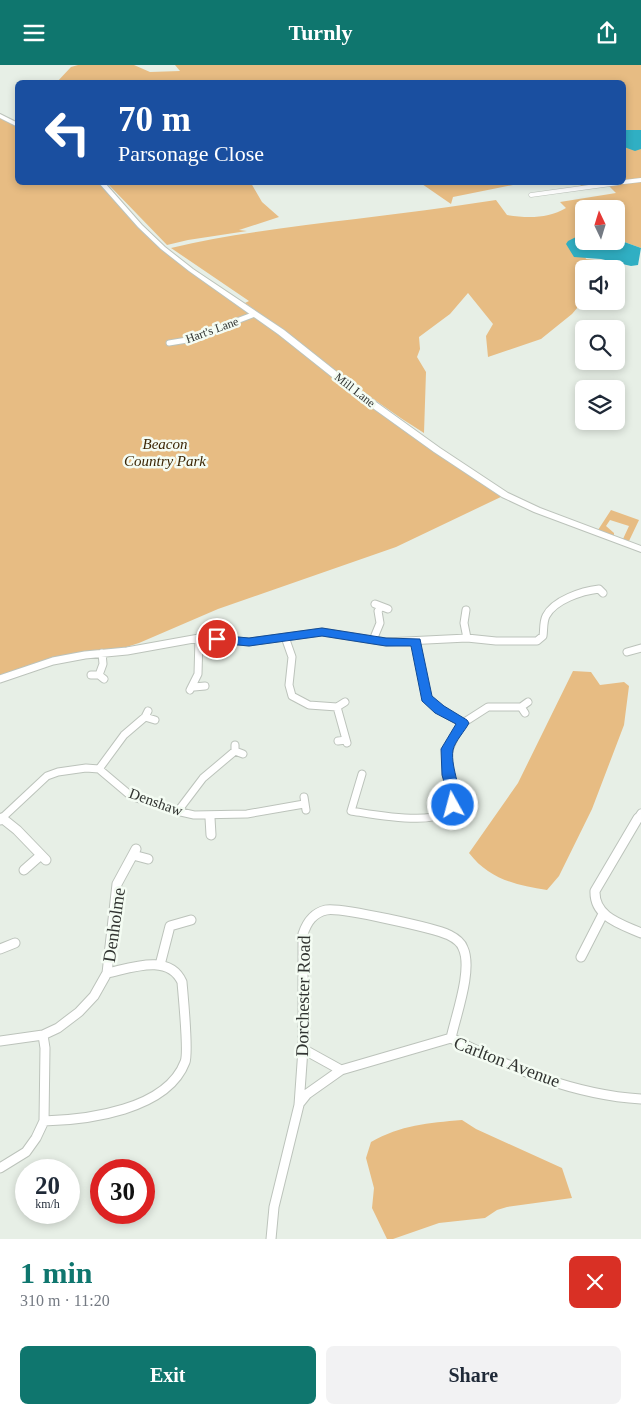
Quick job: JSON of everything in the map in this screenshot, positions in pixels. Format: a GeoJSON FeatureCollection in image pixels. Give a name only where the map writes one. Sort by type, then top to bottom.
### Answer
{"type":"FeatureCollection","features":[{"type":"Feature","properties":{"kind":"street"},"geometry":{"type":"LineString","coordinates":[[0,116],[15,124]]}},
{"type":"Feature","properties":{"kind":"street"},"geometry":{"type":"LineString","coordinates":[[626,182],[641,180]]}},
{"type":"Feature","properties":{"kind":"street","name":"Mill Lane"},"geometry":{"type":"LineString","coordinates":[[104,185],[140,226],[163,248],[306,351],[359,394],[437,450],[505,495],[565,522],[641,549]]}},
{"type":"Feature","properties":{"kind":"street"},"geometry":{"type":"LineString","coordinates":[[530,195],[605,185]]}},
{"type":"Feature","properties":{"kind":"street","name":"Hart's Lane"},"geometry":{"type":"LineString","coordinates":[[169,343],[187,340],[255,314]]}},
{"type":"Feature","properties":{"kind":"street"},"geometry":{"type":"LineString","coordinates":[[0,679],[53,661],[127,651],[199,638],[249,642],[322,632],[373,640],[416,642],[466,637],[496,641],[542,639],[545,618],[549,611],[576,596],[592,589],[601,588]]}},
{"type":"Feature","properties":{"kind":"street"},"geometry":{"type":"LineString","coordinates":[[373,640],[380,623],[378,611],[382,607]]}},
{"type":"Feature","properties":{"kind":"street"},"geometry":{"type":"LineString","coordinates":[[466,610],[464,623],[466,637]]}},
{"type":"Feature","properties":{"kind":"street"},"geometry":{"type":"LineString","coordinates":[[285,637],[291,651],[292,661],[289,688],[294,698],[313,706],[337,707],[345,702]]}},
{"type":"Feature","properties":{"kind":"street"},"geometry":{"type":"LineString","coordinates":[[199,638],[200,661],[192,688],[205,686]]}},
{"type":"Feature","properties":{"kind":"street"},"geometry":{"type":"LineString","coordinates":[[416,642],[426,697],[439,710],[463,723]]}},
{"type":"Feature","properties":{"kind":"street"},"geometry":{"type":"LineString","coordinates":[[627,652],[641,648]]}},
{"type":"Feature","properties":{"kind":"street"},"geometry":{"type":"LineString","coordinates":[[91,675],[102,677],[102,653]]}},
{"type":"Feature","properties":{"kind":"street"},"geometry":{"type":"LineString","coordinates":[[337,707],[344,741]]}},
{"type":"Feature","properties":{"kind":"street"},"geometry":{"type":"LineString","coordinates":[[363,774],[348,811],[373,815],[430,818],[441,816],[448,812],[453,805],[454,796],[448,775],[447,749],[463,723],[488,707],[524,707]]}},
{"type":"Feature","properties":{"kind":"street"},"geometry":{"type":"LineString","coordinates":[[24,870],[44,857],[1,819],[47,777],[72,769],[99,769],[124,735],[146,714],[154,720]]}},
{"type":"Feature","properties":{"kind":"street"},"geometry":{"type":"LineString","coordinates":[[178,811],[193,787],[212,767],[235,748],[243,754]]}},
{"type":"Feature","properties":{"kind":"street","name":"Denshaw"},"geometry":{"type":"LineString","coordinates":[[99,769],[131,796],[194,815],[247,814],[305,804]]}},
{"type":"Feature","properties":{"kind":"street"},"geometry":{"type":"LineString","coordinates":[[641,813],[595,891],[594,899],[596,906],[603,914],[641,933]]}},
{"type":"Feature","properties":{"kind":"street"},"geometry":{"type":"LineString","coordinates":[[210,815],[211,835]]}},
{"type":"Feature","properties":{"kind":"street","name":"Denholme"},"geometry":{"type":"LineString","coordinates":[[0,1041],[43,1035],[58,1028],[80,1012],[94,996],[107,973],[117,884],[135,852],[148,859]]}},
{"type":"Feature","properties":{"kind":"street","name":"Dorchester Road"},"geometry":{"type":"LineString","coordinates":[[271,1239],[282,1170],[299,1105],[303,1049],[303,934],[306,923],[315,914],[326,909],[338,909],[441,932],[453,937],[462,945],[467,961],[450,1038]]}},
{"type":"Feature","properties":{"kind":"street"},"geometry":{"type":"LineString","coordinates":[[580,957],[603,914]]}},
{"type":"Feature","properties":{"kind":"street"},"geometry":{"type":"LineString","coordinates":[[161,921],[170,926],[191,920]]}},
{"type":"Feature","properties":{"kind":"street"},"geometry":{"type":"LineString","coordinates":[[160,965],[170,926]]}},
{"type":"Feature","properties":{"kind":"street"},"geometry":{"type":"LineString","coordinates":[[0,949],[15,943]]}},
{"type":"Feature","properties":{"kind":"street"},"geometry":{"type":"LineString","coordinates":[[44,1121],[85,1119],[135,1105],[167,1085],[181,1072],[187,1054],[182,982],[178,972],[169,966],[160,965],[107,973]]}},
{"type":"Feature","properties":{"kind":"street"},"geometry":{"type":"LineString","coordinates":[[0,1168],[26,1152],[36,1138],[44,1121],[43,1035]]}},
{"type":"Feature","properties":{"kind":"street","name":"Carlton Avenue"},"geometry":{"type":"LineString","coordinates":[[299,1105],[307,1094],[341,1070],[450,1038],[510,1064],[575,1087],[606,1095],[641,1099]]}},
{"type":"Feature","properties":{"kind":"street"},"geometry":{"type":"LineString","coordinates":[[303,1049],[341,1070]]}},
{"type":"Feature","properties":{"kind":"green space"},"geometry":{"type":"Polygon","coordinates":[[[78,65],[134,65],[150,72],[180,71],[175,65],[641,65],[641,248],[625,242],[625,200],[575,200],[575,250],[583,250],[586,259],[595,260],[575,260],[575,310],[541,339],[488,357],[486,336],[493,324],[468,293],[450,314],[419,337],[420,349],[417,357],[426,372],[424,433],[378,402],[245,303],[249,301],[171,248],[255,232],[496,200],[507,215],[522,217],[544,216],[566,208],[560,202],[616,193],[608,185],[626,185],[626,80],[59,80],[71,67],[78,65]]]}},
{"type":"Feature","properties":{"kind":"green space","name":"Beacon Country Park"},"geometry":{"type":"Polygon","coordinates":[[[0,116],[15,124],[15,185],[104,185],[163,248],[281,332],[359,394],[505,495],[396,547],[218,609],[139,643],[111,652],[85,655],[0,679],[0,116]]]}},
{"type":"Feature","properties":{"kind":"green space"},"geometry":{"type":"Polygon","coordinates":[[[109,185],[252,185],[262,202],[279,217],[239,230],[247,231],[167,245],[109,185]]]}},
{"type":"Feature","properties":{"kind":"green space"},"geometry":{"type":"Polygon","coordinates":[[[423,185],[513,185],[453,197],[451,204],[423,185]]]}},
{"type":"Feature","properties":{"kind":"green space"},"geometry":{"type":"Polygon","coordinates":[[[580,185],[599,185],[583,187],[580,185]]]}},
{"type":"Feature","properties":{"kind":"green space"},"geometry":{"type":"Polygon","coordinates":[[[611,510],[639,520],[629,541],[623,539],[629,526],[610,520],[606,526],[614,533],[614,536],[598,530],[611,510]]]}},
{"type":"Feature","properties":{"kind":"green space"},"geometry":{"type":"Polygon","coordinates":[[[573,671],[591,672],[600,685],[624,682],[629,686],[624,725],[592,809],[559,876],[547,890],[524,886],[494,875],[469,853],[518,783],[573,671]]]}},
{"type":"Feature","properties":{"kind":"green space"},"geometry":{"type":"Polygon","coordinates":[[[462,1120],[476,1129],[562,1168],[572,1198],[507,1207],[497,1210],[485,1218],[439,1223],[393,1239],[387,1239],[372,1208],[374,1188],[366,1158],[371,1142],[404,1128],[462,1120]]]}},
{"type":"Feature","properties":{"kind":"water"},"geometry":{"type":"Polygon","coordinates":[[[626,130],[641,130],[641,149],[635,151],[626,148],[626,130]]]}},
{"type":"Feature","properties":{"kind":"water"},"geometry":{"type":"Polygon","coordinates":[[[575,238],[575,250],[625,250],[625,242],[641,248],[638,265],[625,265],[625,260],[574,257],[566,244],[575,238]]]}},
{"type":"Feature","properties":{"kind":"route"},"geometry":{"type":"LineString","coordinates":[[217,639],[249,642],[322,632],[386,642],[416,642],[426,697],[439,710],[463,723],[450,742],[446,757],[448,775],[454,796],[453,805]]}}]}
